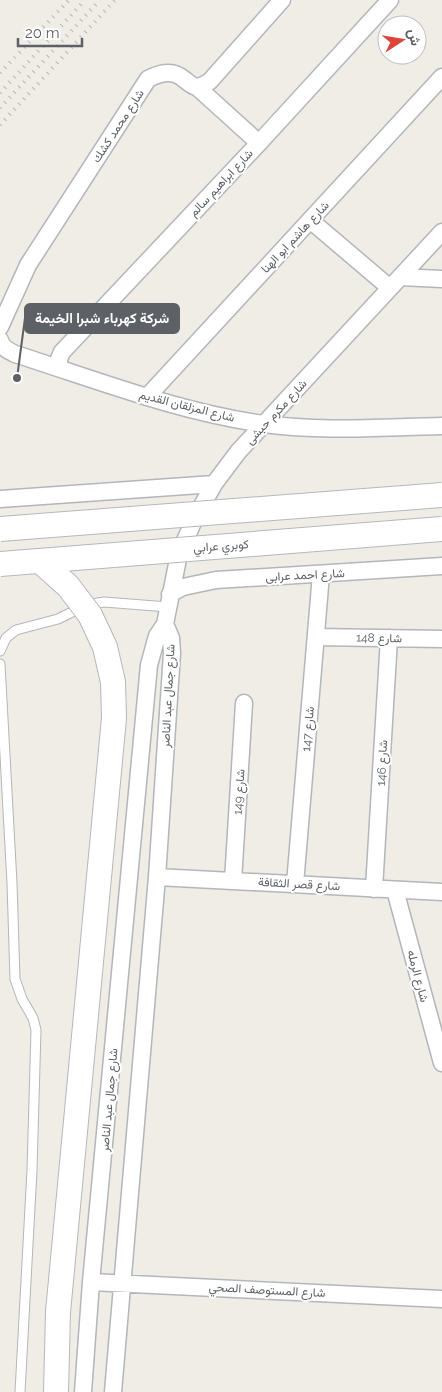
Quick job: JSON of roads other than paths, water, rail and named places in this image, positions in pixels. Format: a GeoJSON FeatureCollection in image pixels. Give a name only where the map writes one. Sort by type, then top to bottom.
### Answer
{"type":"FeatureCollection","features":[{"type":"Feature","properties":{"kind":"main road"},"geometry":{"type":"LineString","coordinates":[[0,529],[442,495]]}},
{"type":"Feature","properties":{"kind":"main road","name":"كوبري عرابي"},"geometry":{"type":"LineString","coordinates":[[0,564],[442,529]]}},
{"type":"Feature","properties":{"kind":"main road"},"geometry":{"type":"LineString","coordinates":[[40,560],[68,586],[90,615],[105,647],[113,682],[114,718],[58,1312],[56,1392]]}},
{"type":"Feature","properties":{"kind":"street"},"geometry":{"type":"LineString","coordinates":[[197,87],[204,86],[210,81],[282,0]]}},
{"type":"Feature","properties":{"kind":"street","name":"شارع ابراهيم سالم"},"geometry":{"type":"LineString","coordinates":[[59,368],[59,359],[62,352],[259,143],[390,0]]}},
{"type":"Feature","properties":{"kind":"street","name":"شارع محمد كشك"},"geometry":{"type":"LineString","coordinates":[[0,327],[28,265],[148,79],[158,74],[176,74],[190,86],[197,87],[259,143]]}},
{"type":"Feature","properties":{"kind":"street","name":"شارع هاشم ابو الهنا"},"geometry":{"type":"LineString","coordinates":[[147,397],[442,77]]}},
{"type":"Feature","properties":{"kind":"street"},"geometry":{"type":"LineString","coordinates":[[310,220],[395,283],[442,279]]}},
{"type":"Feature","properties":{"kind":"street","name":"شارع مكرم حبشى"},"geometry":{"type":"LineString","coordinates":[[167,608],[179,554],[194,518],[214,484],[238,452],[442,232]]}},
{"type":"Feature","properties":{"kind":"street","name":"شارع المزلقان القديم"},"geometry":{"type":"LineString","coordinates":[[0,344],[15,354],[186,409],[226,418],[303,428],[442,426]]}},
{"type":"Feature","properties":{"kind":"street"},"geometry":{"type":"LineString","coordinates":[[0,499],[214,484]]}},
{"type":"Feature","properties":{"kind":"street","name":"شارع احمد عرابى"},"geometry":{"type":"LineString","coordinates":[[167,608],[183,587],[216,580],[442,566]]}},
{"type":"Feature","properties":{"kind":"street","name":"شارع 147"},"geometry":{"type":"LineString","coordinates":[[295,884],[321,574]]}},
{"type":"Feature","properties":{"kind":"street","name":"شارع جمال عبد الناصر"},"geometry":{"type":"LineString","coordinates":[[113,1392],[157,877],[172,653],[167,608]]}},
{"type":"Feature","properties":{"kind":"street","name":"شارع جمال عبد الناصر"},"geometry":{"type":"LineString","coordinates":[[83,1392],[91,1282],[149,665],[167,608]]}},
{"type":"Feature","properties":{"kind":"street","name":"شارع 148"},"geometry":{"type":"LineString","coordinates":[[316,636],[442,639]]}},
{"type":"Feature","properties":{"kind":"street","name":"شارع 146"},"geometry":{"type":"LineString","coordinates":[[374,889],[389,638]]}},
{"type":"Feature","properties":{"kind":"street","name":"شارع 149"},"geometry":{"type":"LineString","coordinates":[[233,881],[244,703]]}},
{"type":"Feature","properties":{"kind":"street","name":"شارع قصر الثقافة"},"geometry":{"type":"LineString","coordinates":[[157,877],[442,892]]}},
{"type":"Feature","properties":{"kind":"street","name":"شارع الرمله"},"geometry":{"type":"LineString","coordinates":[[395,890],[442,1063]]}},
{"type":"Feature","properties":{"kind":"street","name":"شارع المستوصف الصحي"},"geometry":{"type":"LineString","coordinates":[[91,1282],[442,1298]]}},
{"type":"Feature","properties":{"kind":"lane"},"geometry":{"type":"LineString","coordinates":[[0,651],[6,638],[16,630],[58,619],[86,605],[104,602],[167,608]]}},
{"type":"Feature","properties":{"kind":"lane"},"geometry":{"type":"LineString","coordinates":[[0,664],[12,883],[15,979],[22,999],[33,1018],[36,1030],[32,1170],[20,1392]]}},
{"type":"Feature","properties":{"kind":"railway"},"geometry":{"type":"LineString","coordinates":[[0,73],[69,0]]}},
{"type":"Feature","properties":{"kind":"railway"},"geometry":{"type":"LineString","coordinates":[[0,93],[85,0]]}},
{"type":"Feature","properties":{"kind":"railway"},"geometry":{"type":"LineString","coordinates":[[0,108],[100,0]]}},
{"type":"Feature","properties":{"kind":"railway"},"geometry":{"type":"LineString","coordinates":[[0,125],[115,0]]}},
{"type":"Feature","properties":{"kind":"place","name":"شركة كهرباء شبرا الخيمة"},"geometry":{"type":"Point","coordinates":[17,378]}}]}
